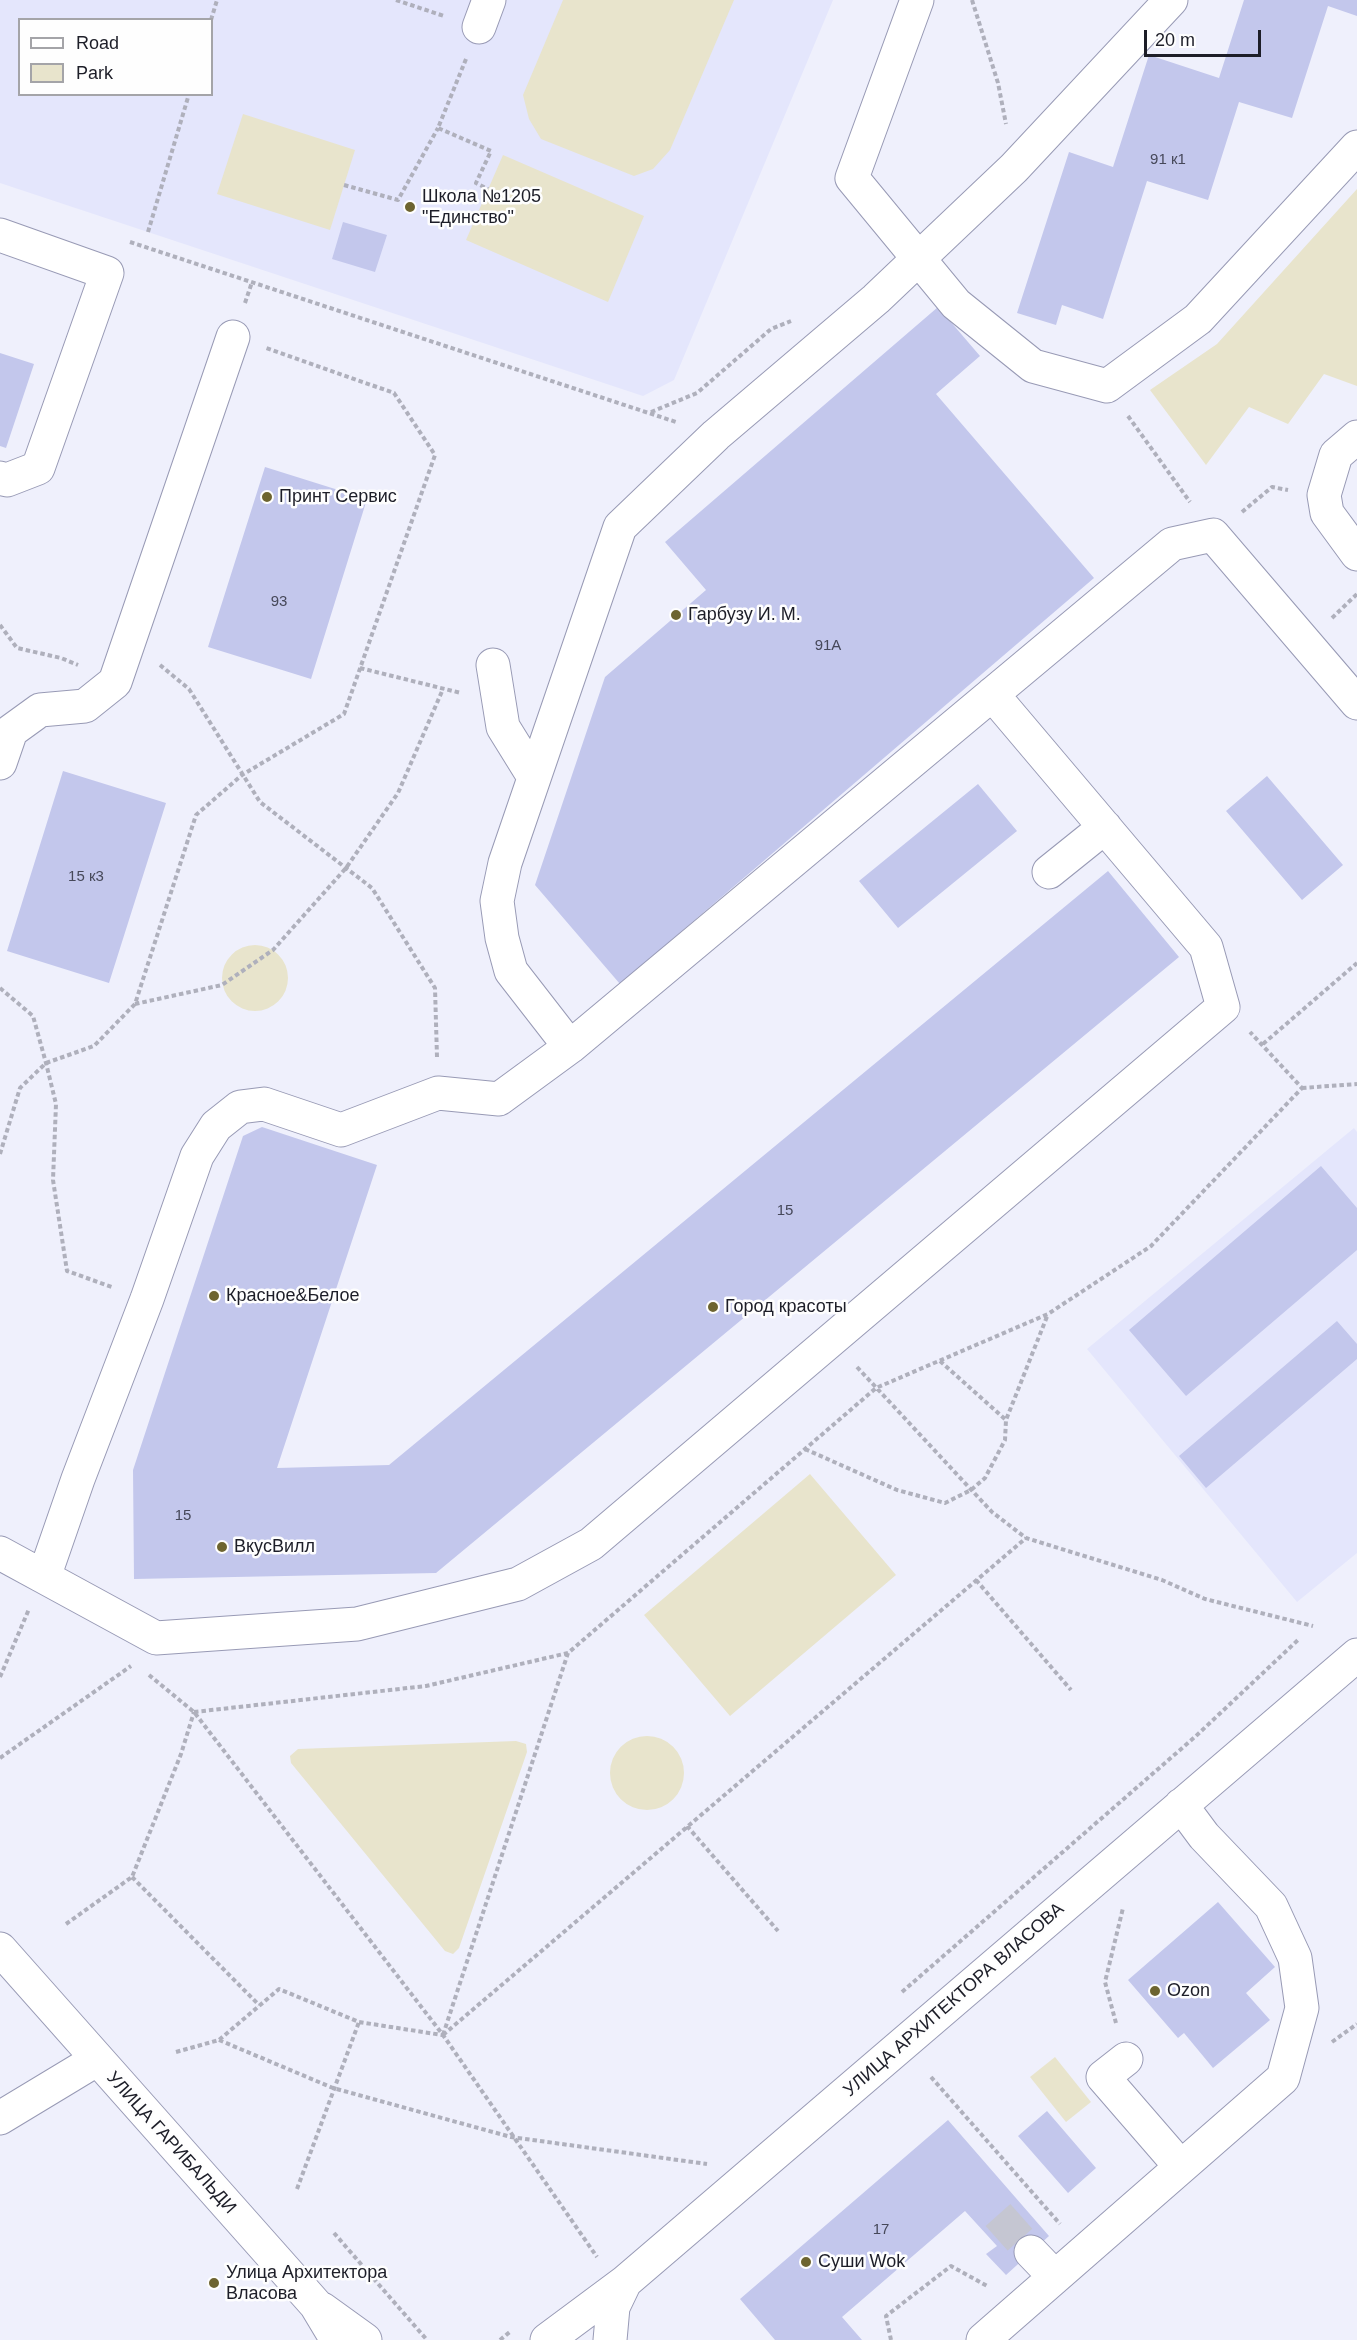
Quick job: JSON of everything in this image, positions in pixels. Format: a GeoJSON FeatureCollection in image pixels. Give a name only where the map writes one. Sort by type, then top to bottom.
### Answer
{"type":"FeatureCollection","features":[{"type":"Feature","properties":{"kind":"street"},"geometry":{"type":"LineString","coordinates":[[917,0],[852,178],[956,304],[1033,366],[1107,386],[1198,319],[1357,147]]}},
{"type":"Feature","properties":{"kind":"street"},"geometry":{"type":"LineString","coordinates":[[570,1047],[511,970],[501,939],[497,900],[505,863],[620,527],[716,435],[876,299],[1014,168],[1171,0]]}},
{"type":"Feature","properties":{"kind":"street"},"geometry":{"type":"LineString","coordinates":[[0,235],[106,273],[38,468],[6,480],[0,478]]}},
{"type":"Feature","properties":{"kind":"street"},"geometry":{"type":"LineString","coordinates":[[0,763],[11,731],[40,710],[85,706],[115,682],[233,337]]}},
{"type":"Feature","properties":{"kind":"street"},"geometry":{"type":"LineString","coordinates":[[1357,437],[1336,455],[1324,495],[1327,513],[1357,554]]}},
{"type":"Feature","properties":{"kind":"street"},"geometry":{"type":"LineString","coordinates":[[44,1577],[78,1479],[147,1299],[197,1156],[216,1126],[240,1107],[264,1104],[341,1130],[438,1093],[499,1099],[570,1047],[1172,544],[1213,535],[1357,703]]}},
{"type":"Feature","properties":{"kind":"street"},"geometry":{"type":"LineString","coordinates":[[493,665],[503,727],[534,777]]}},
{"type":"Feature","properties":{"kind":"street"},"geometry":{"type":"LineString","coordinates":[[0,1553],[156,1638],[357,1624],[518,1584],[591,1544],[1223,1007],[1206,947],[992,694]]}},
{"type":"Feature","properties":{"kind":"street"},"geometry":{"type":"LineString","coordinates":[[1049,872],[1105,826]]}},
{"type":"Feature","properties":{"kind":"street","name":"УЛИЦА АРХИТЕКТОРА ВЛАСОВА"},"geometry":{"type":"LineString","coordinates":[[547,2340],[626,2282],[1357,1654]]}},
{"type":"Feature","properties":{"kind":"street"},"geometry":{"type":"LineString","coordinates":[[983,2340],[1283,2078],[1302,2008],[1295,1958],[1271,1906],[1204,1836],[1181,1805]]}},
{"type":"Feature","properties":{"kind":"street","name":"УЛИЦА ГАРИБАЛЬДИ"},"geometry":{"type":"LineString","coordinates":[[0,1949],[96,2060],[316,2305],[337,2340]]}},
{"type":"Feature","properties":{"kind":"street"},"geometry":{"type":"LineString","coordinates":[[1126,2059],[1103,2077],[1181,2167]]}},
{"type":"Feature","properties":{"kind":"street"},"geometry":{"type":"LineString","coordinates":[[0,2118],[96,2060]]}},
{"type":"Feature","properties":{"kind":"street"},"geometry":{"type":"LineString","coordinates":[[1031,2252],[1055,2277]]}},
{"type":"Feature","properties":{"kind":"street"},"geometry":{"type":"LineString","coordinates":[[610,2340],[613,2307],[626,2282]]}},
{"type":"Feature","properties":{"kind":"street"},"geometry":{"type":"LineString","coordinates":[[316,2305],[364,2340]]}},
{"type":"Feature","properties":{"kind":"path"},"geometry":{"type":"LineString","coordinates":[[212,18],[217,0]]}},
{"type":"Feature","properties":{"kind":"path"},"geometry":{"type":"LineString","coordinates":[[344,185],[398,200],[438,128],[484,14],[396,0]]}},
{"type":"Feature","properties":{"kind":"path"},"geometry":{"type":"LineString","coordinates":[[972,0],[998,83],[1014,168]]}},
{"type":"Feature","properties":{"kind":"path"},"geometry":{"type":"LineString","coordinates":[[148,232],[188,96]]}},
{"type":"Feature","properties":{"kind":"path"},"geometry":{"type":"LineString","coordinates":[[438,128],[491,151],[476,183],[488,189]]}},
{"type":"Feature","properties":{"kind":"path"},"geometry":{"type":"LineString","coordinates":[[128,242],[716,435]]}},
{"type":"Feature","properties":{"kind":"path"},"geometry":{"type":"LineString","coordinates":[[0,1154],[20,1089],[46,1064],[94,1046],[135,1004],[196,814],[243,775],[344,714],[435,455],[394,393],[233,337]]}},
{"type":"Feature","properties":{"kind":"path"},"geometry":{"type":"LineString","coordinates":[[1107,386],[1213,535],[1272,487],[1324,495]]}},
{"type":"Feature","properties":{"kind":"path"},"geometry":{"type":"LineString","coordinates":[[0,625],[17,648],[61,658],[115,682]]}},
{"type":"Feature","properties":{"kind":"path"},"geometry":{"type":"LineString","coordinates":[[130,640],[189,689],[260,802],[372,888],[435,988],[438,1093]]}},
{"type":"Feature","properties":{"kind":"path"},"geometry":{"type":"LineString","coordinates":[[360,668],[499,703]]}},
{"type":"Feature","properties":{"kind":"path"},"geometry":{"type":"LineString","coordinates":[[135,1004],[222,985],[273,950],[346,868],[398,794],[443,689]]}},
{"type":"Feature","properties":{"kind":"path"},"geometry":{"type":"LineString","coordinates":[[1263,1044],[1357,963]]}},
{"type":"Feature","properties":{"kind":"path"},"geometry":{"type":"LineString","coordinates":[[0,988],[33,1016],[56,1104],[53,1180],[67,1271],[147,1299]]}},
{"type":"Feature","properties":{"kind":"path"},"geometry":{"type":"LineString","coordinates":[[1223,1007],[1263,1044],[1302,1088]]}},
{"type":"Feature","properties":{"kind":"path"},"geometry":{"type":"LineString","coordinates":[[194,1712],[426,1686],[568,1653],[876,1388],[1048,1314],[1151,1246],[1302,1088],[1357,1084]]}},
{"type":"Feature","properties":{"kind":"path"},"geometry":{"type":"LineString","coordinates":[[805,1449],[897,1491],[945,1503],[971,1490],[985,1478],[1005,1440],[1006,1420],[1048,1314]]}},
{"type":"Feature","properties":{"kind":"path"},"geometry":{"type":"LineString","coordinates":[[832,1339],[992,1512],[1026,1538],[1162,1581],[1205,1599],[1313,1626]]}},
{"type":"Feature","properties":{"kind":"path"},"geometry":{"type":"LineString","coordinates":[[940,1360],[1006,1420]]}},
{"type":"Feature","properties":{"kind":"path"},"geometry":{"type":"LineString","coordinates":[[442,2036],[1026,1538]]}},
{"type":"Feature","properties":{"kind":"path"},"geometry":{"type":"LineString","coordinates":[[0,1677],[44,1577]]}},
{"type":"Feature","properties":{"kind":"path"},"geometry":{"type":"LineString","coordinates":[[976,1580],[1071,1690]]}},
{"type":"Feature","properties":{"kind":"path"},"geometry":{"type":"LineString","coordinates":[[442,2036],[568,1653]]}},
{"type":"Feature","properties":{"kind":"path"},"geometry":{"type":"LineString","coordinates":[[0,1758],[135,1663]]}},
{"type":"Feature","properties":{"kind":"path"},"geometry":{"type":"LineString","coordinates":[[66,1924],[132,1877],[181,1754],[194,1712]]}},
{"type":"Feature","properties":{"kind":"path"},"geometry":{"type":"LineString","coordinates":[[194,1712],[442,2036],[599,2260]]}},
{"type":"Feature","properties":{"kind":"path"},"geometry":{"type":"LineString","coordinates":[[687,1826],[778,1931]]}},
{"type":"Feature","properties":{"kind":"path"},"geometry":{"type":"LineString","coordinates":[[132,1877],[259,2005]]}},
{"type":"Feature","properties":{"kind":"path"},"geometry":{"type":"LineString","coordinates":[[1123,1908],[1105,1982],[1126,2059]]}},
{"type":"Feature","properties":{"kind":"path"},"geometry":{"type":"LineString","coordinates":[[176,2052],[219,2040],[279,1989],[359,2022],[442,2036]]}},
{"type":"Feature","properties":{"kind":"path"},"geometry":{"type":"LineString","coordinates":[[297,2189],[359,2022]]}},
{"type":"Feature","properties":{"kind":"path"},"geometry":{"type":"LineString","coordinates":[[219,2040],[333,2088],[511,2137],[711,2164]]}},
{"type":"Feature","properties":{"kind":"path"},"geometry":{"type":"LineString","coordinates":[[931,2077],[1084,2252]]}},
{"type":"Feature","properties":{"kind":"path"},"geometry":{"type":"LineString","coordinates":[[334,2233],[427,2340]]}},
{"type":"Feature","properties":{"kind":"path"},"geometry":{"type":"LineString","coordinates":[[891,2340],[886,2316],[951,2266],[1023,2305]]}},
{"type":"Feature","properties":{"kind":"shaded area","name":"Школа №1205 \"Единство\""},"geometry":{"type":"Polygon","coordinates":[[[0,0],[833,0],[674,380],[643,396],[0,183],[0,0]]]}},
{"type":"Feature","properties":{"kind":"shaded area"},"geometry":{"type":"Polygon","coordinates":[[[1354,1128],[1357,1132],[1357,1553],[1297,1602],[1087,1349],[1354,1128]]]}},
{"type":"Feature","properties":{"kind":"green space"},"geometry":{"type":"Polygon","coordinates":[[[563,0],[734,0],[670,150],[653,169],[634,176],[541,139],[529,119],[523,95],[563,0]]]}},
{"type":"Feature","properties":{"kind":"green space"},"geometry":{"type":"Polygon","coordinates":[[[243,114],[355,150],[330,230],[217,194],[243,114]]]}},
{"type":"Feature","properties":{"kind":"green space"},"geometry":{"type":"Polygon","coordinates":[[[503,155],[644,216],[608,302],[466,240],[503,155]]]}},
{"type":"Feature","properties":{"kind":"green space"},"geometry":{"type":"Polygon","coordinates":[[[1357,189],[1357,386],[1324,374],[1288,424],[1249,407],[1206,465],[1150,390],[1217,344],[1357,189]]]}},
{"type":"Feature","properties":{"kind":"green space"},"geometry":{"type":"Polygon","coordinates":[[[255,945],[268,948],[278,955],[285,965],[288,978],[285,991],[278,1001],[268,1008],[255,1011],[242,1008],[232,1001],[225,991],[222,978],[225,965],[232,955],[242,948],[255,945]]]}},
{"type":"Feature","properties":{"kind":"green space"},"geometry":{"type":"Polygon","coordinates":[[[810,1474],[896,1575],[730,1716],[644,1615],[810,1474]]]}},
{"type":"Feature","properties":{"kind":"green space"},"geometry":{"type":"Polygon","coordinates":[[[647,1736],[661,1739],[673,1747],[681,1759],[684,1773],[681,1787],[673,1799],[661,1807],[647,1810],[633,1807],[621,1799],[613,1787],[610,1773],[613,1759],[621,1747],[633,1739],[647,1736]]]}},
{"type":"Feature","properties":{"kind":"green space"},"geometry":{"type":"Polygon","coordinates":[[[516,1741],[526,1744],[527,1752],[459,1948],[453,1954],[445,1951],[291,1763],[290,1756],[298,1749],[516,1741]]]}},
{"type":"Feature","properties":{"kind":"green space"},"geometry":{"type":"Polygon","coordinates":[[[1055,2057],[1091,2102],[1066,2122],[1030,2077],[1055,2057]]]}},
{"type":"Feature","properties":{"kind":"building"},"geometry":{"type":"Polygon","coordinates":[[[1244,0],[1357,0],[1357,16],[1328,6],[1292,118],[1239,102],[1208,200],[1147,181],[1103,319],[1062,305],[1056,325],[1017,313],[1069,152],[1113,167],[1149,55],[1219,78],[1244,0]]]}},
{"type":"Feature","properties":{"kind":"building"},"geometry":{"type":"Polygon","coordinates":[[[343,222],[387,235],[375,272],[332,259],[343,222]]]}},
{"type":"Feature","properties":{"kind":"building"},"geometry":{"type":"Polygon","coordinates":[[[938,307],[980,356],[936,394],[1094,578],[620,984],[535,885],[605,677],[706,590],[665,542],[938,307]]]}},
{"type":"Feature","properties":{"kind":"building"},"geometry":{"type":"Polygon","coordinates":[[[0,353],[34,364],[6,448],[0,446],[0,353]]]}},
{"type":"Feature","properties":{"kind":"building"},"geometry":{"type":"Polygon","coordinates":[[[265,467],[367,499],[311,679],[208,647],[265,467]]]}},
{"type":"Feature","properties":{"kind":"building"},"geometry":{"type":"Polygon","coordinates":[[[63,771],[166,803],[109,983],[7,951],[63,771]]]}},
{"type":"Feature","properties":{"kind":"building"},"geometry":{"type":"Polygon","coordinates":[[[1267,776],[1343,865],[1302,900],[1226,811],[1267,776]]]}},
{"type":"Feature","properties":{"kind":"building"},"geometry":{"type":"Polygon","coordinates":[[[978,784],[1017,831],[898,928],[859,881],[978,784]]]}},
{"type":"Feature","properties":{"kind":"building"},"geometry":{"type":"Polygon","coordinates":[[[1108,871],[1179,957],[436,1573],[134,1579],[133,1470],[243,1136],[262,1127],[377,1165],[277,1468],[389,1465],[1108,871]]]}},
{"type":"Feature","properties":{"kind":"building"},"geometry":{"type":"Polygon","coordinates":[[[1321,1166],[1357,1208],[1357,1250],[1186,1396],[1129,1330],[1321,1166]]]}},
{"type":"Feature","properties":{"kind":"building"},"geometry":{"type":"Polygon","coordinates":[[[1337,1321],[1357,1344],[1357,1359],[1206,1488],[1179,1456],[1337,1321]]]}},
{"type":"Feature","properties":{"kind":"building"},"geometry":{"type":"Polygon","coordinates":[[[1218,1902],[1275,1967],[1246,1993],[1270,2020],[1213,2068],[1184,2033],[1178,2038],[1128,1980],[1218,1902]]]}},
{"type":"Feature","properties":{"kind":"building"},"geometry":{"type":"Polygon","coordinates":[[[1047,2111],[1096,2168],[1068,2193],[1018,2136],[1047,2111]]]}},
{"type":"Feature","properties":{"kind":"building"},"geometry":{"type":"Polygon","coordinates":[[[948,2120],[1049,2236],[1006,2275],[986,2254],[997,2246],[965,2211],[842,2317],[862,2340],[775,2340],[740,2299],[948,2120]]]}},
{"type":"Feature","properties":{"kind":"tunnel"},"geometry":{"type":"LineString","coordinates":[[998,2215],[1031,2252]]}},
{"type":"Feature","properties":{"kind":"place","name":"Школа №1205 \"Единство\""},"geometry":{"type":"Point","coordinates":[410,207]}},
{"type":"Feature","properties":{"kind":"place","name":"Принт Сервис"},"geometry":{"type":"Point","coordinates":[267,497]}},
{"type":"Feature","properties":{"kind":"place","name":"Гарбузу И. М."},"geometry":{"type":"Point","coordinates":[676,615]}},
{"type":"Feature","properties":{"kind":"place","name":"Красное&Белое"},"geometry":{"type":"Point","coordinates":[214,1296]}},
{"type":"Feature","properties":{"kind":"place","name":"Город красоты"},"geometry":{"type":"Point","coordinates":[713,1307]}},
{"type":"Feature","properties":{"kind":"place","name":"ВкусВилл"},"geometry":{"type":"Point","coordinates":[222,1547]}},
{"type":"Feature","properties":{"kind":"place","name":"Ozon"},"geometry":{"type":"Point","coordinates":[1155,1991]}},
{"type":"Feature","properties":{"kind":"place","name":"Суши Wok"},"geometry":{"type":"Point","coordinates":[806,2262]}},
{"type":"Feature","properties":{"kind":"place","name":"Улица Архитектора Власова"},"geometry":{"type":"Point","coordinates":[214,2283]}}]}
